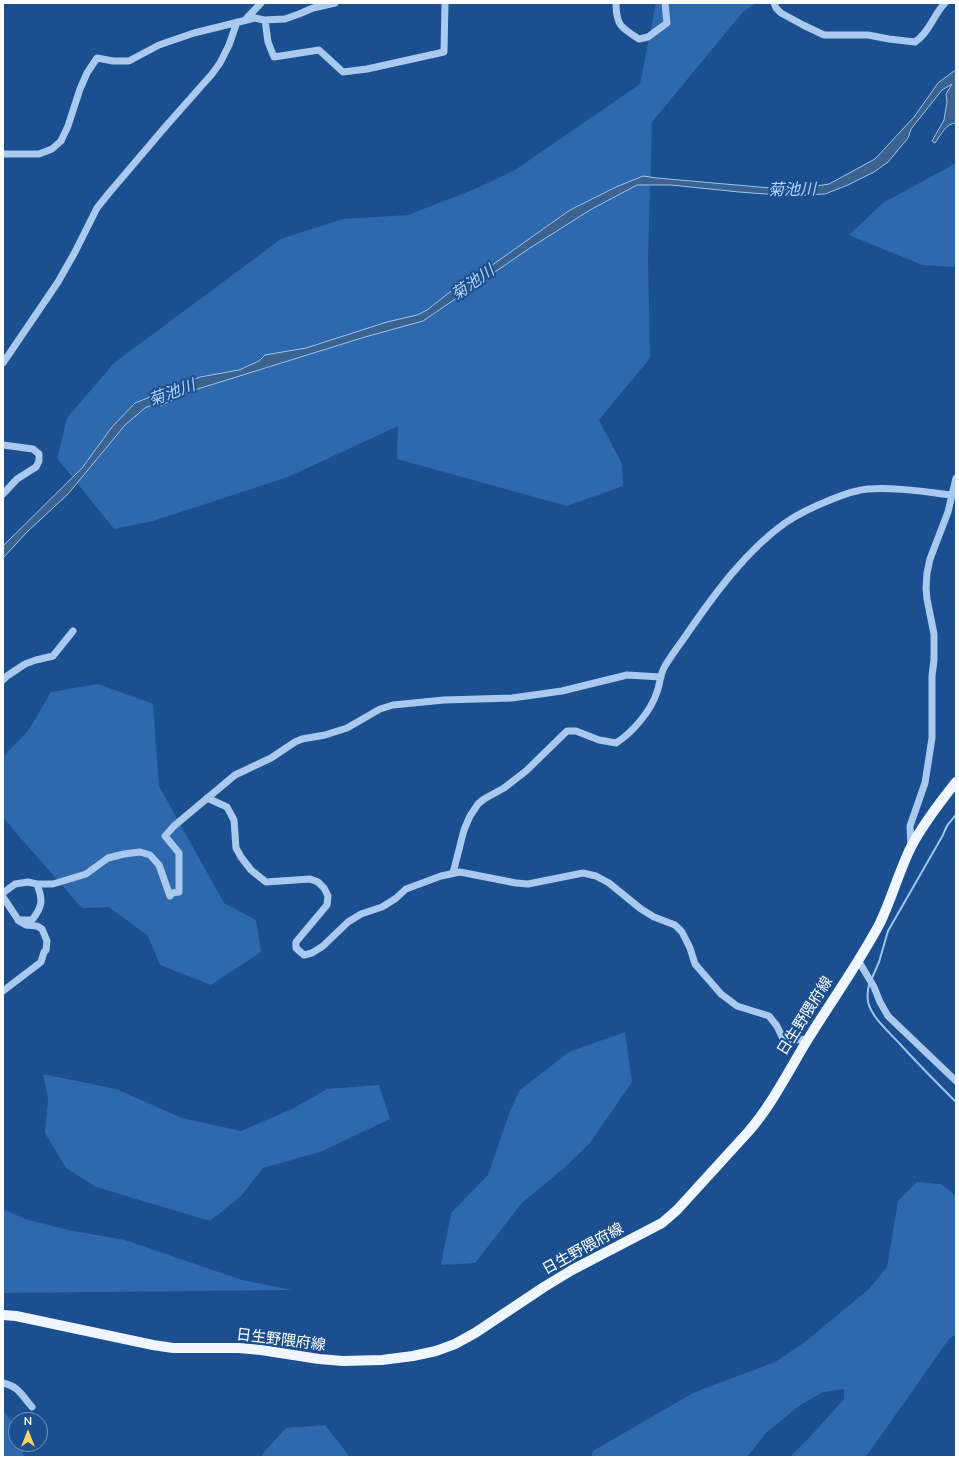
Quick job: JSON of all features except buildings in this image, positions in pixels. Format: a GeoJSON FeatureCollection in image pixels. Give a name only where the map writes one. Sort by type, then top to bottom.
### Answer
{"type":"FeatureCollection","features":[{"type":"Feature","properties":{"kind":"main road","name":"日生野隈府線"},"geometry":{"type":"LineString","coordinates":[[3,1315],[16,1316],[127,1340],[173,1348],[254,1350],[319,1360],[343,1362],[382,1360],[436,1351],[455,1344],[475,1333],[572,1270],[662,1223],[677,1210],[761,1118],[808,1039],[871,940],[881,920],[911,847],[928,820],[956,782]]}},
{"type":"Feature","properties":{"kind":"street"},"geometry":{"type":"LineString","coordinates":[[3,363],[58,282],[98,208],[166,126],[212,74],[220,63],[241,21],[261,3]]}},
{"type":"Feature","properties":{"kind":"street"},"geometry":{"type":"LineString","coordinates":[[3,154],[39,154],[52,149],[61,141],[68,126],[80,89],[87,73],[97,58],[113,61],[129,61],[159,45],[194,33],[255,18],[265,20],[285,19],[314,8],[335,3]]}},
{"type":"Feature","properties":{"kind":"street"},"geometry":{"type":"LineString","coordinates":[[265,20],[268,42],[274,57],[319,50],[343,72],[367,69],[444,52],[445,3]]}},
{"type":"Feature","properties":{"kind":"street"},"geometry":{"type":"LineString","coordinates":[[616,3],[616,17],[621,26],[639,39],[644,39],[667,23],[665,3]]}},
{"type":"Feature","properties":{"kind":"street"},"geometry":{"type":"LineString","coordinates":[[774,3],[776,8],[781,13],[824,35],[868,35],[915,42],[925,33],[938,10],[945,3]]}},
{"type":"Feature","properties":{"kind":"street"},"geometry":{"type":"LineString","coordinates":[[3,445],[33,449],[39,454],[39,460],[36,467],[17,479],[3,494]]}},
{"type":"Feature","properties":{"kind":"street"},"geometry":{"type":"LineString","coordinates":[[911,847],[910,826],[925,783],[932,738],[934,634],[927,599],[927,573],[930,560],[948,512],[956,478]]}},
{"type":"Feature","properties":{"kind":"street"},"geometry":{"type":"LineString","coordinates":[[453,873],[464,830],[470,816],[478,804],[504,788],[526,771],[567,731],[576,731],[599,740],[616,743],[627,736],[652,705],[664,668],[722,586],[750,553],[770,534],[818,505],[842,495],[867,489],[893,489],[952,495]]}},
{"type":"Feature","properties":{"kind":"street"},"geometry":{"type":"LineString","coordinates":[[3,680],[25,664],[53,656],[73,632]]}},
{"type":"Feature","properties":{"kind":"street"},"geometry":{"type":"LineString","coordinates":[[3,892],[15,884],[28,882],[37,884],[53,884],[86,874],[108,858],[140,852],[150,855],[159,866],[170,896],[172,893],[179,892],[179,853],[165,836],[174,826],[235,775],[271,758],[295,742],[347,728],[380,709],[393,705],[444,700],[512,698],[562,691],[627,675],[661,677]]}},
{"type":"Feature","properties":{"kind":"street"},"geometry":{"type":"LineString","coordinates":[[207,798],[227,807],[234,820],[236,848],[240,856],[261,879],[266,882],[310,879],[318,882],[324,888],[328,896],[327,905],[296,942],[296,948],[304,955],[312,953],[323,946],[348,922],[361,914],[395,899],[406,889],[441,876],[460,872],[528,884],[583,873],[596,876],[609,883],[641,910],[675,925],[682,932],[695,964],[721,994],[737,1006],[769,1016],[777,1026],[784,1041],[808,1039]]}},
{"type":"Feature","properties":{"kind":"street"},"geometry":{"type":"LineString","coordinates":[[18,920],[32,920],[37,914],[42,900],[37,884]]}},
{"type":"Feature","properties":{"kind":"street"},"geometry":{"type":"LineString","coordinates":[[3,897],[6,909],[26,925],[37,926],[42,929],[47,941],[46,950],[41,962],[3,991]]}},
{"type":"Feature","properties":{"kind":"street"},"geometry":{"type":"LineString","coordinates":[[858,960],[874,987],[888,1016],[956,1081]]}},
{"type":"Feature","properties":{"kind":"street"},"geometry":{"type":"LineString","coordinates":[[3,1383],[16,1388],[32,1407]]}},
{"type":"Feature","properties":{"kind":"shaded area"},"geometry":{"type":"Polygon","coordinates":[[[656,3],[756,3],[743,12],[652,122],[648,258],[650,358],[599,420],[622,464],[623,486],[567,506],[397,459],[398,426],[288,477],[153,521],[114,529],[57,458],[67,418],[114,363],[281,239],[343,219],[408,215],[475,189],[515,170],[640,84],[656,3]]]}},
{"type":"Feature","properties":{"kind":"shaded area"},"geometry":{"type":"Polygon","coordinates":[[[956,163],[956,267],[922,265],[849,235],[883,203],[956,163]]]}},
{"type":"Feature","properties":{"kind":"shaded area"},"geometry":{"type":"Polygon","coordinates":[[[98,684],[153,704],[159,786],[224,903],[256,920],[261,952],[211,985],[160,965],[148,936],[109,907],[82,908],[3,817],[4,756],[28,731],[51,692],[98,684]]]}},
{"type":"Feature","properties":{"kind":"shaded area"},"geometry":{"type":"Polygon","coordinates":[[[625,1032],[632,1082],[590,1143],[564,1168],[522,1203],[475,1263],[441,1265],[451,1213],[488,1175],[510,1111],[520,1090],[569,1052],[625,1032]]]}},
{"type":"Feature","properties":{"kind":"shaded area"},"geometry":{"type":"Polygon","coordinates":[[[43,1074],[116,1089],[182,1118],[241,1131],[292,1109],[327,1089],[379,1085],[390,1119],[320,1152],[263,1168],[241,1196],[210,1221],[96,1187],[66,1168],[45,1133],[48,1098],[43,1074]]]}},
{"type":"Feature","properties":{"kind":"shaded area"},"geometry":{"type":"Polygon","coordinates":[[[917,1182],[941,1184],[956,1196],[956,1334],[949,1339],[868,1454],[864,1457],[790,1457],[844,1399],[844,1389],[823,1392],[799,1406],[766,1433],[747,1457],[591,1457],[593,1451],[693,1393],[775,1362],[805,1342],[869,1289],[887,1267],[898,1201],[917,1182]]]}},
{"type":"Feature","properties":{"kind":"shaded area"},"geometry":{"type":"Polygon","coordinates":[[[3,1209],[25,1219],[73,1231],[125,1240],[242,1280],[292,1290],[3,1293],[3,1209]]]}},
{"type":"Feature","properties":{"kind":"shaded area"},"geometry":{"type":"Polygon","coordinates":[[[3,1410],[8,1417],[8,1452],[23,1452],[24,1457],[3,1457],[3,1410]]]}},
{"type":"Feature","properties":{"kind":"shaded area"},"geometry":{"type":"Polygon","coordinates":[[[325,1425],[350,1457],[261,1457],[286,1428],[325,1425]]]}},
{"type":"Feature","properties":{"kind":"water","name":"菊池川"},"geometry":{"type":"Polygon","coordinates":[[[956,70],[956,123],[946,127],[935,143],[932,141],[944,120],[947,102],[946,94],[952,84],[942,90],[911,129],[908,138],[888,162],[874,172],[848,185],[825,194],[792,196],[671,185],[637,185],[590,210],[530,248],[423,321],[365,337],[188,392],[160,406],[156,403],[145,408],[125,425],[68,494],[27,532],[3,558],[3,546],[82,468],[112,427],[135,403],[200,377],[239,370],[259,361],[265,355],[306,348],[387,322],[417,315],[427,310],[455,288],[464,285],[570,210],[616,187],[643,176],[793,190],[829,184],[875,159],[914,117],[938,83],[956,70]]]}},
{"type":"Feature","properties":{"kind":"waterway"},"geometry":{"type":"LineString","coordinates":[[872,978],[879,962],[888,931],[947,826],[956,815]]}},
{"type":"Feature","properties":{"kind":"waterway"},"geometry":{"type":"LineString","coordinates":[[869,984],[868,1002],[873,1014],[886,1030],[956,1102]]}}]}
